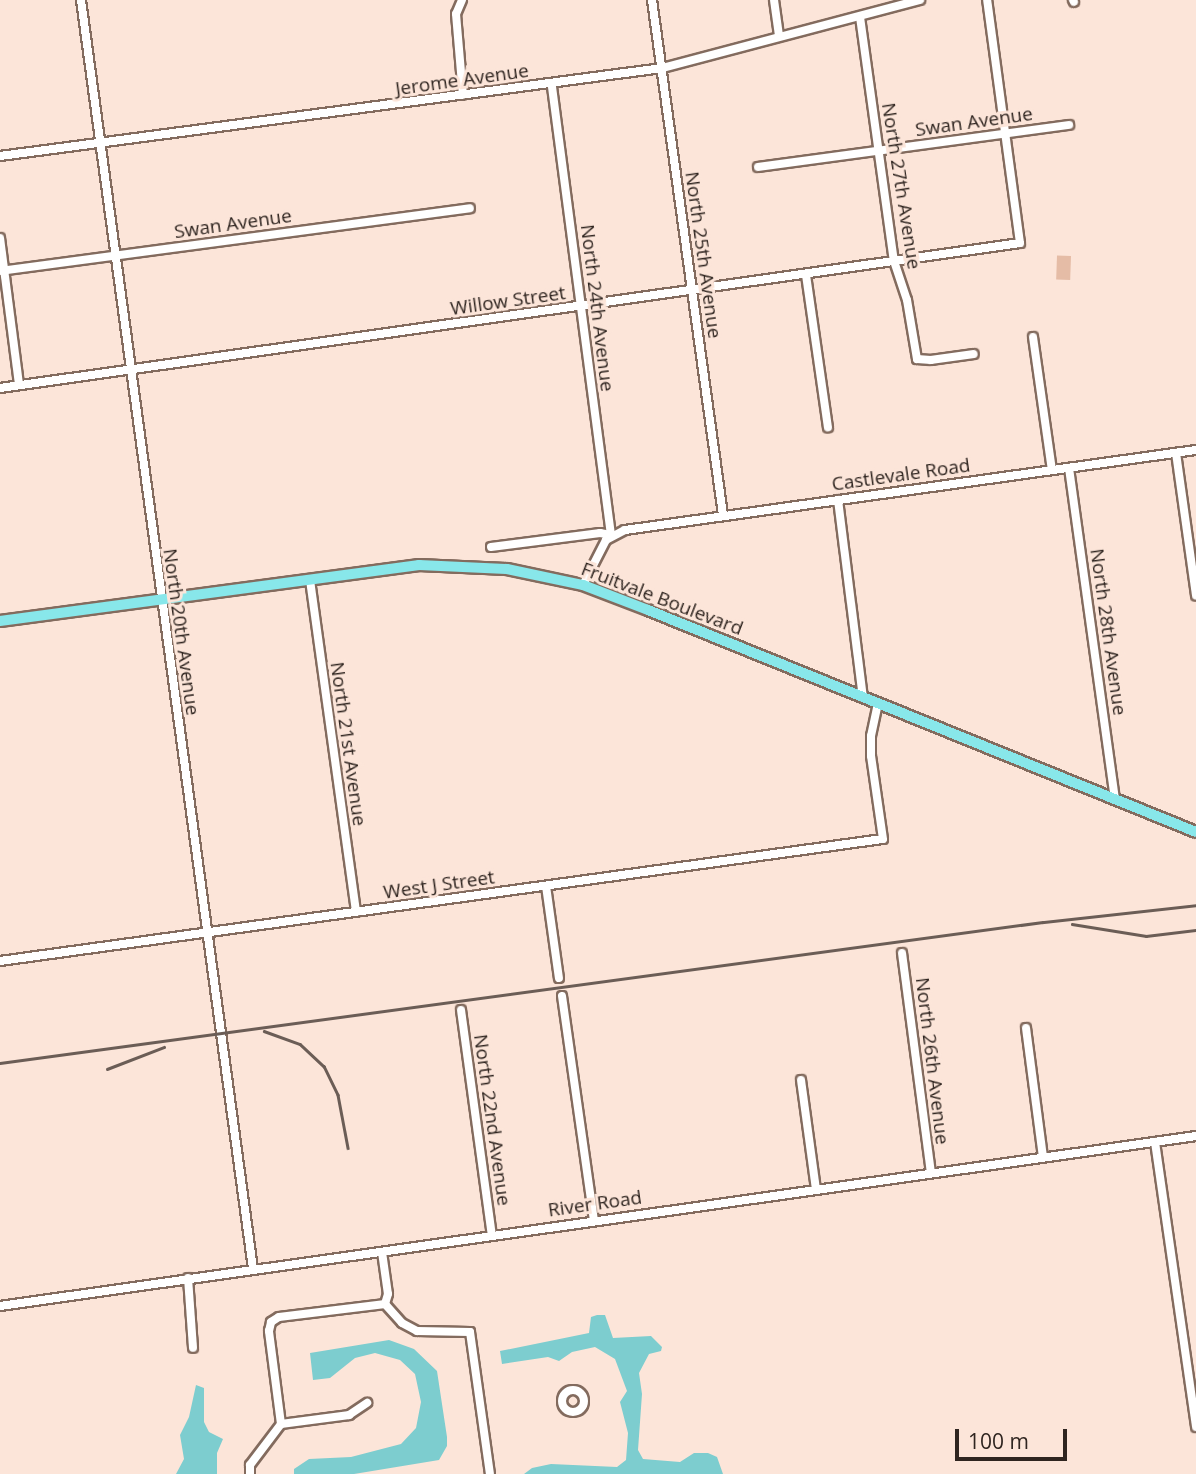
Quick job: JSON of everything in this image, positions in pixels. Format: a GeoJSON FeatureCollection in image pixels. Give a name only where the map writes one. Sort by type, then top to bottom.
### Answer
{"type":"FeatureCollection","features":[{"type":"Feature","properties":{"kind":"main road","name":"Fruitvale Boulevard"},"geometry":{"type":"LineString","coordinates":[[0,621],[419,565],[507,569],[583,585],[1196,832]]}},
{"type":"Feature","properties":{"kind":"street","name":"North 20th Avenue"},"geometry":{"type":"LineString","coordinates":[[81,0],[253,1268]]}},
{"type":"Feature","properties":{"kind":"street"},"geometry":{"type":"LineString","coordinates":[[462,0],[458,4],[456,14],[463,95]]}},
{"type":"Feature","properties":{"kind":"street","name":"North 25th Avenue"},"geometry":{"type":"LineString","coordinates":[[652,0],[723,515]]}},
{"type":"Feature","properties":{"kind":"street"},"geometry":{"type":"LineString","coordinates":[[774,0],[779,36]]}},
{"type":"Feature","properties":{"kind":"street","name":"Jerome Avenue"},"geometry":{"type":"LineString","coordinates":[[0,156],[662,68],[920,0]]}},
{"type":"Feature","properties":{"kind":"street"},"geometry":{"type":"LineString","coordinates":[[988,0],[1007,132]]}},
{"type":"Feature","properties":{"kind":"street","name":"North 27th Avenue"},"geometry":{"type":"LineString","coordinates":[[860,17],[894,261],[907,300],[917,359],[931,360],[974,354]]}},
{"type":"Feature","properties":{"kind":"street","name":"North 24th Avenue"},"geometry":{"type":"LineString","coordinates":[[552,84],[611,535]]}},
{"type":"Feature","properties":{"kind":"street","name":"Swan Avenue"},"geometry":{"type":"LineString","coordinates":[[758,167],[1069,125]]}},
{"type":"Feature","properties":{"kind":"street","name":"Willow Street"},"geometry":{"type":"LineString","coordinates":[[0,388],[1020,243],[1007,132]]}},
{"type":"Feature","properties":{"kind":"street","name":"Swan Avenue"},"geometry":{"type":"LineString","coordinates":[[2,271],[470,208]]}},
{"type":"Feature","properties":{"kind":"street"},"geometry":{"type":"LineString","coordinates":[[0,238],[2,271],[19,386]]}},
{"type":"Feature","properties":{"kind":"street"},"geometry":{"type":"LineString","coordinates":[[806,275],[828,427]]}},
{"type":"Feature","properties":{"kind":"street"},"geometry":{"type":"LineString","coordinates":[[1034,337],[1052,470]]}},
{"type":"Feature","properties":{"kind":"street","name":"Castlevale Road"},"geometry":{"type":"LineString","coordinates":[[491,547],[611,535],[625,530],[723,515],[1196,450]]}},
{"type":"Feature","properties":{"kind":"street"},"geometry":{"type":"LineString","coordinates":[[1176,453],[1196,596]]}},
{"type":"Feature","properties":{"kind":"street","name":"North 28th Avenue"},"geometry":{"type":"LineString","coordinates":[[1069,468],[1115,800]]}},
{"type":"Feature","properties":{"kind":"street"},"geometry":{"type":"LineString","coordinates":[[838,500],[863,697]]}},
{"type":"Feature","properties":{"kind":"street"},"geometry":{"type":"LineString","coordinates":[[583,585],[611,535]]}},
{"type":"Feature","properties":{"kind":"street","name":"North 21st Avenue"},"geometry":{"type":"LineString","coordinates":[[310,580],[356,912]]}},
{"type":"Feature","properties":{"kind":"street","name":"West J Street"},"geometry":{"type":"LineString","coordinates":[[0,961],[883,839],[871,756],[871,736],[878,703]]}},
{"type":"Feature","properties":{"kind":"street"},"geometry":{"type":"LineString","coordinates":[[546,886],[559,978]]}},
{"type":"Feature","properties":{"kind":"street","name":"North 26th Avenue"},"geometry":{"type":"LineString","coordinates":[[902,954],[931,1172]]}},
{"type":"Feature","properties":{"kind":"street"},"geometry":{"type":"LineString","coordinates":[[562,996],[594,1220]]}},
{"type":"Feature","properties":{"kind":"street","name":"North 22nd Avenue"},"geometry":{"type":"LineString","coordinates":[[461,1010],[492,1235]]}},
{"type":"Feature","properties":{"kind":"street"},"geometry":{"type":"LineString","coordinates":[[1026,1028],[1043,1157]]}},
{"type":"Feature","properties":{"kind":"street"},"geometry":{"type":"LineString","coordinates":[[802,1080],[816,1189]]}},
{"type":"Feature","properties":{"kind":"street","name":"River Road"},"geometry":{"type":"LineString","coordinates":[[0,1306],[1196,1136]]}},
{"type":"Feature","properties":{"kind":"street"},"geometry":{"type":"LineString","coordinates":[[1155,1142],[1196,1427]]}},
{"type":"Feature","properties":{"kind":"street"},"geometry":{"type":"LineString","coordinates":[[382,1252],[388,1294],[385,1304]]}},
{"type":"Feature","properties":{"kind":"street"},"geometry":{"type":"LineString","coordinates":[[188,1279],[193,1348]]}},
{"type":"Feature","properties":{"kind":"street"},"geometry":{"type":"LineString","coordinates":[[250,1474],[250,1465],[281,1424],[269,1331],[271,1322],[279,1317],[385,1304]]}},
{"type":"Feature","properties":{"kind":"street"},"geometry":{"type":"LineString","coordinates":[[385,1304],[402,1322],[417,1331],[470,1332],[490,1474]]}},
{"type":"Feature","properties":{"kind":"street"},"geometry":{"type":"LineString","coordinates":[[281,1424],[349,1415],[366,1403]]}},
{"type":"Feature","properties":{"kind":"shaded area"},"geometry":{"type":"Polygon","coordinates":[[[1057,256],[1071,256],[1070,280],[1056,279],[1057,256]]]}},
{"type":"Feature","properties":{"kind":"water"},"geometry":{"type":"Polygon","coordinates":[[[605,1315],[613,1338],[651,1336],[662,1347],[661,1351],[649,1354],[639,1373],[642,1394],[638,1450],[643,1459],[680,1462],[694,1453],[708,1453],[717,1457],[723,1474],[524,1474],[532,1468],[551,1464],[617,1467],[626,1460],[628,1433],[620,1402],[627,1391],[615,1359],[595,1347],[572,1352],[559,1361],[548,1357],[502,1364],[500,1351],[589,1333],[591,1317],[605,1315]]]}},
{"type":"Feature","properties":{"kind":"water"},"geometry":{"type":"Polygon","coordinates":[[[389,1340],[414,1349],[437,1371],[447,1437],[447,1446],[439,1460],[354,1474],[294,1474],[294,1469],[309,1459],[351,1457],[401,1444],[416,1428],[421,1402],[415,1374],[400,1360],[375,1353],[355,1358],[330,1378],[313,1380],[310,1353],[389,1340]]]}},
{"type":"Feature","properties":{"kind":"water"},"geometry":{"type":"Polygon","coordinates":[[[196,1385],[204,1388],[204,1422],[209,1432],[223,1439],[217,1453],[217,1474],[176,1474],[184,1459],[180,1435],[189,1417],[196,1385]]]}},
{"type":"Feature","properties":{"kind":"railway"},"geometry":{"type":"LineString","coordinates":[[0,1063],[1043,922],[1196,905]]}},
{"type":"Feature","properties":{"kind":"railway"},"geometry":{"type":"LineString","coordinates":[[1072,924],[1146,936],[1196,930]]}},
{"type":"Feature","properties":{"kind":"railway"},"geometry":{"type":"LineString","coordinates":[[264,1031],[300,1044],[324,1066],[338,1095],[348,1148]]}},
{"type":"Feature","properties":{"kind":"railway"},"geometry":{"type":"LineString","coordinates":[[107,1069],[164,1047]]}}]}
